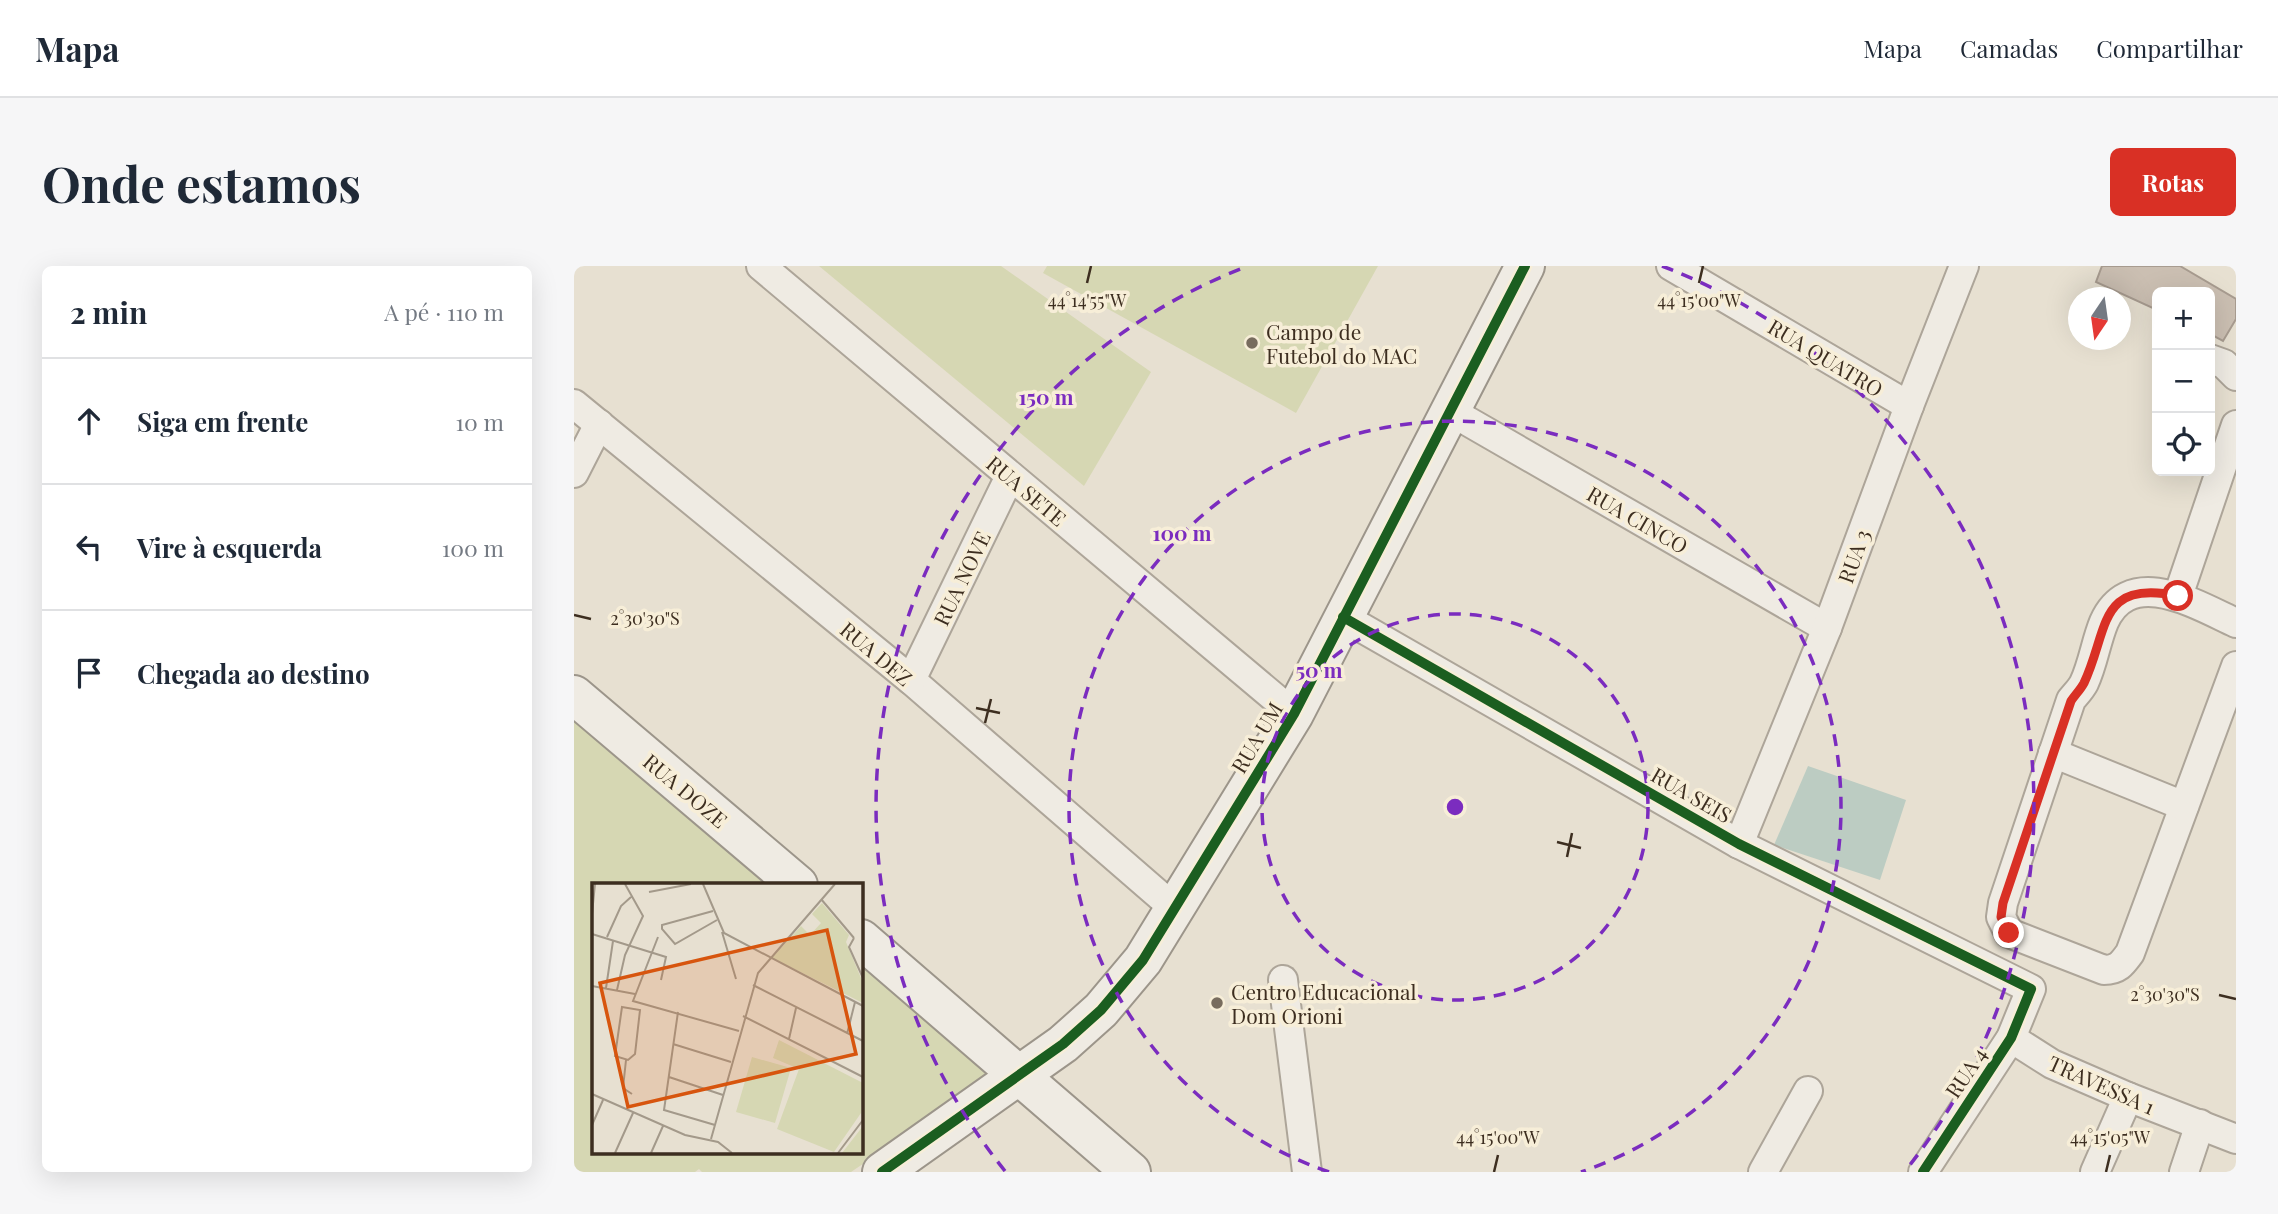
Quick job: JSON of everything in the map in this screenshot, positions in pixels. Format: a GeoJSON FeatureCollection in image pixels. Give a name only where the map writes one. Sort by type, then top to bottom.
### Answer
{"type":"FeatureCollection","features":[{"type":"Feature","properties":{"kind":"street","name":"RUA SETE"},"geometry":{"type":"LineString","coordinates":[[761,266],[1294,714]]}},
{"type":"Feature","properties":{"kind":"street","name":"RUA UM"},"geometry":{"type":"LineString","coordinates":[[882,1172],[1063,1044],[1101,1010],[1143,960],[1294,714],[1525,266]]}},
{"type":"Feature","properties":{"kind":"street","name":"RUA QUATRO"},"geometry":{"type":"LineString","coordinates":[[1671,266],[1909,406]]}},
{"type":"Feature","properties":{"kind":"street","name":"RUA 3"},"geometry":{"type":"LineString","coordinates":[[1740,844],[1827,628],[1964,266]]}},
{"type":"Feature","properties":{"kind":"street","name":"RUA DEZ"},"geometry":{"type":"LineString","coordinates":[[574,404],[911,680],[1174,908]]}},
{"type":"Feature","properties":{"kind":"street","name":"RUA CINCO"},"geometry":{"type":"LineString","coordinates":[[1450,411],[1827,628]]}},
{"type":"Feature","properties":{"kind":"street"},"geometry":{"type":"LineString","coordinates":[[574,473],[599,424]]}},
{"type":"Feature","properties":{"kind":"street"},"geometry":{"type":"LineString","coordinates":[[2178,596],[2236,425]]}},
{"type":"Feature","properties":{"kind":"street","name":"RUA NOVE"},"geometry":{"type":"LineString","coordinates":[[911,680],[1010,476]]}},
{"type":"Feature","properties":{"kind":"street"},"geometry":{"type":"LineString","coordinates":[[2236,623],[2178,596],[2161,592],[2131,595],[2120,600],[2111,611],[2105,621],[2084,684],[2071,701],[2003,903],[2001,917],[2009,933],[2104,970],[2121,966],[2130,953],[2236,666]]}},
{"type":"Feature","properties":{"kind":"street","name":"RUA SEIS"},"geometry":{"type":"LineString","coordinates":[[1343,617],[1740,844],[2031,989]]}},
{"type":"Feature","properties":{"kind":"street","name":"RUA DOZE"},"geometry":{"type":"LineString","coordinates":[[574,695],[796,883]]}},
{"type":"Feature","properties":{"kind":"street"},"geometry":{"type":"LineString","coordinates":[[2053,753],[2184,806]]}},
{"type":"Feature","properties":{"kind":"street"},"geometry":{"type":"LineString","coordinates":[[863,941],[1131,1172]]}},
{"type":"Feature","properties":{"kind":"street"},"geometry":{"type":"LineString","coordinates":[[1283,980],[1307,1172]]}},
{"type":"Feature","properties":{"kind":"street","name":"RUA 4"},"geometry":{"type":"LineString","coordinates":[[1923,1172],[2011,1038],[2031,989]]}},
{"type":"Feature","properties":{"kind":"street","name":"TRAVESSA 1"},"geometry":{"type":"LineString","coordinates":[[2011,1038],[2052,1064],[2236,1139]]}},
{"type":"Feature","properties":{"kind":"street"},"geometry":{"type":"LineString","coordinates":[[1763,1172],[1808,1091]]}},
{"type":"Feature","properties":{"kind":"street"},"geometry":{"type":"LineString","coordinates":[[2095,1172],[2128,1097]]}},
{"type":"Feature","properties":{"kind":"street"},"geometry":{"type":"LineString","coordinates":[[2184,1172],[2200,1124]]}},
{"type":"Feature","properties":{"kind":"green space"},"geometry":{"type":"Polygon","coordinates":[[[819,266],[1001,266],[1151,372],[1084,486],[819,266]]]}},
{"type":"Feature","properties":{"kind":"green space","name":"Campo de Futebol do MAC"},"geometry":{"type":"Polygon","coordinates":[[[1047,266],[1378,266],[1296,413],[1043,273],[1047,266]]]}},
{"type":"Feature","properties":{"kind":"green space"},"geometry":{"type":"Polygon","coordinates":[[[574,720],[772,883],[592,883],[592,1154],[863,1154],[863,959],[1000,1071],[851,1172],[702,1172],[699,1169],[695,1172],[574,1172],[574,720]]]}},
{"type":"Feature","properties":{"kind":"shaded area"},"geometry":{"type":"Polygon","coordinates":[[[1808,766],[1906,800],[1880,880],[1774,845],[1808,766]]]}},
{"type":"Feature","properties":{"kind":"building"},"geometry":{"type":"Polygon","coordinates":[[[2102,266],[2180,266],[2236,299],[2236,319],[2223,341],[2215,337],[2215,287],[2152,287],[2152,308],[2131,298],[2131,287],[2107,287],[2096,282],[2102,266]]]}},
{"type":"Feature","properties":{"kind":"cycle path"},"geometry":{"type":"LineString","coordinates":[[882,1172],[1063,1044],[1101,1010],[1143,960],[1294,714],[1525,266]]}},
{"type":"Feature","properties":{"kind":"cycle path"},"geometry":{"type":"LineString","coordinates":[[1343,617],[1739,844],[2031,989],[2011,1038],[1923,1172]]}},
{"type":"Feature","properties":{"kind":"place","name":"Campo de Futebol do MAC"},"geometry":{"type":"Point","coordinates":[1252,343]}},
{"type":"Feature","properties":{"kind":"place","name":"Centro Educacional Dom Orioni"},"geometry":{"type":"Point","coordinates":[1217,1003]}},
{"type":"Feature","properties":{"kind":"route"},"geometry":{"type":"LineString","coordinates":[[2009,933],[2001,917],[2003,903],[2071,701],[2084,684],[2105,621],[2120,600],[2131,595],[2161,592],[2178,596]]}}]}
